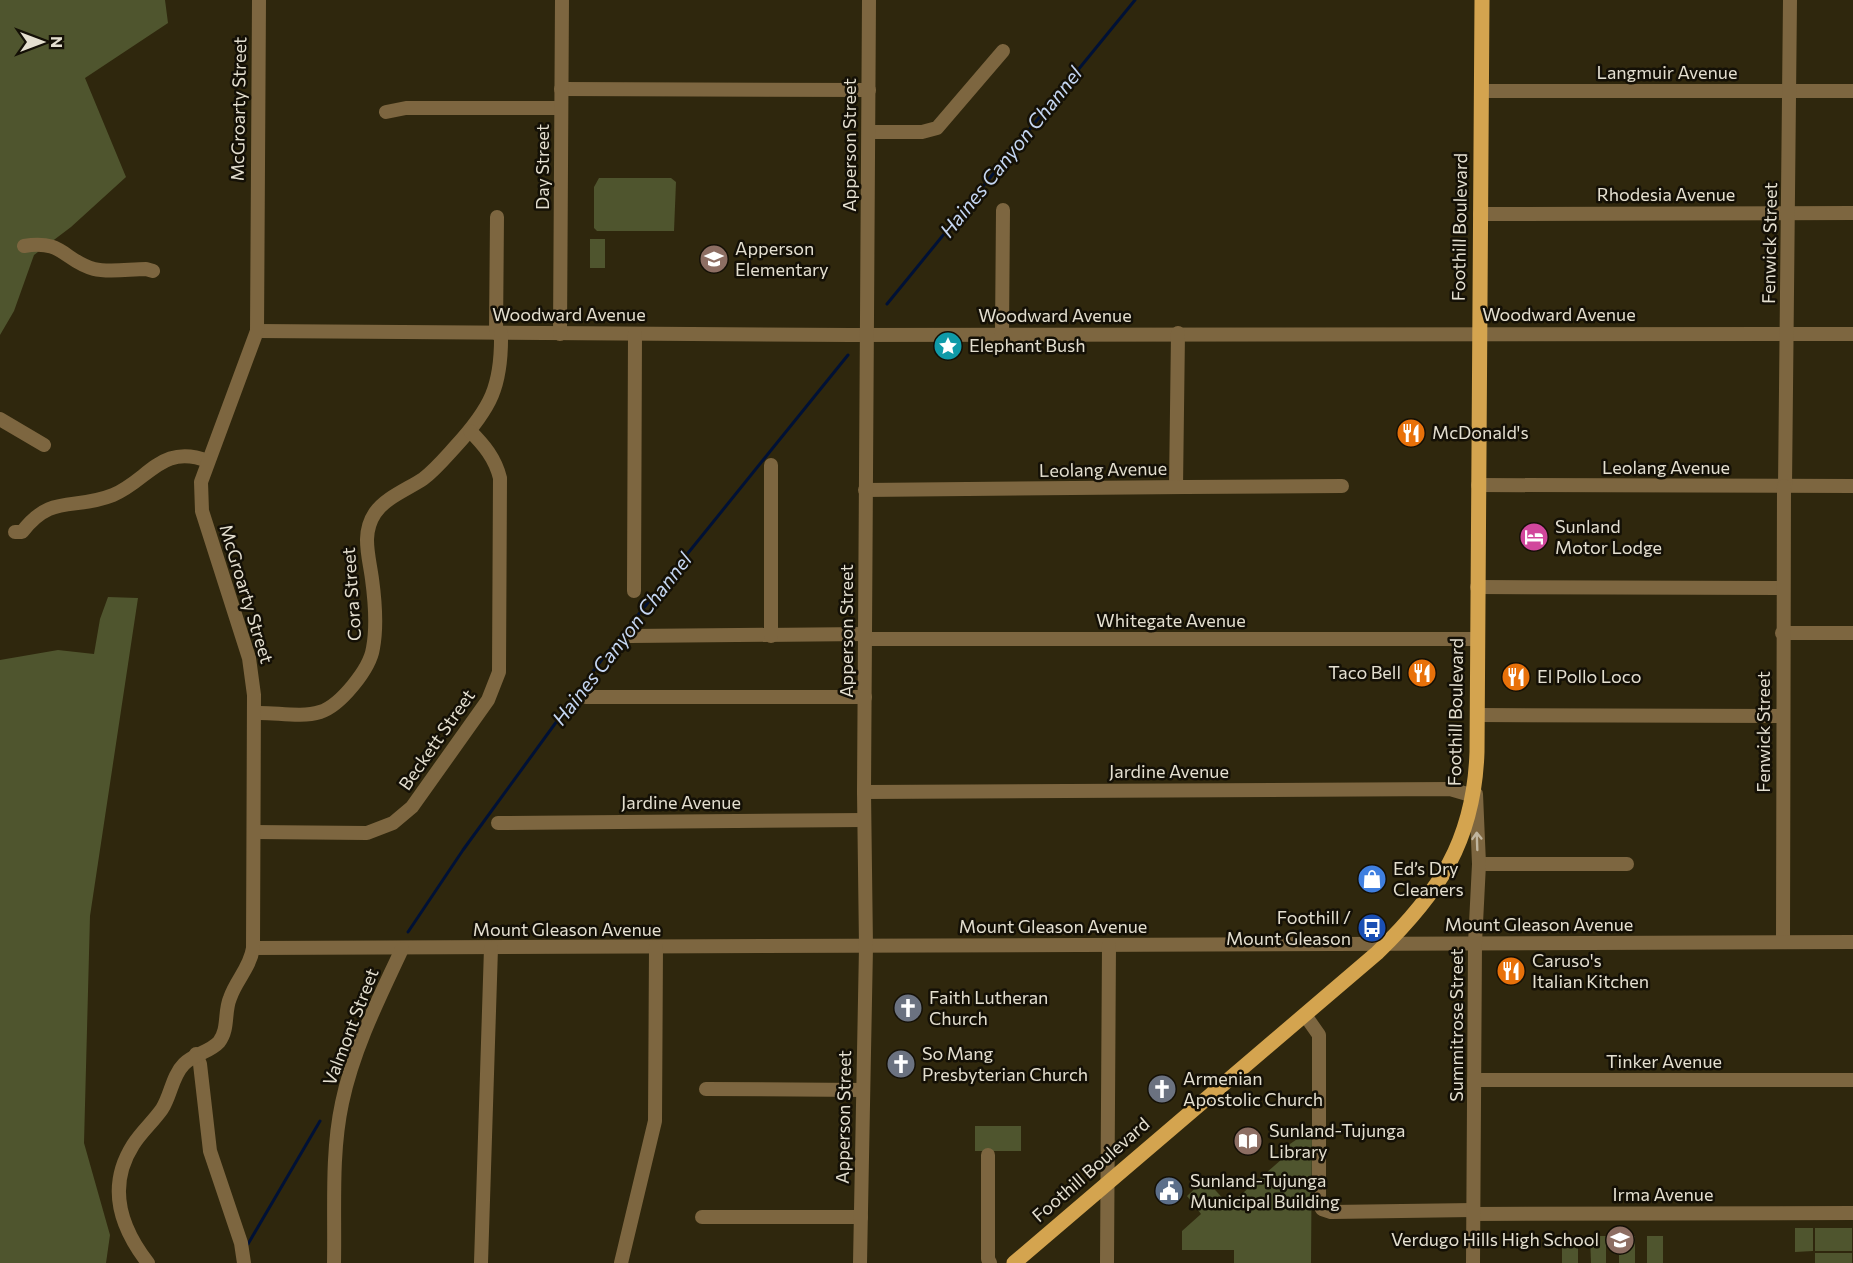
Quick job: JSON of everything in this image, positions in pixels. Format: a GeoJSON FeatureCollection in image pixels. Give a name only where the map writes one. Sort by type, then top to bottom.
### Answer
{"type":"FeatureCollection","features":[{"type":"Feature","properties":{"kind":"main road","name":"Foothill Boulevard"},"geometry":{"type":"LineString","coordinates":[[1014,1263],[1387,943],[1416,913],[1450,867],[1465,830],[1475,791],[1477,715],[1482,0]]}},
{"type":"Feature","properties":{"kind":"street","name":"McGroarty Street"},"geometry":{"type":"LineString","coordinates":[[148,1263],[132,1243],[120,1214],[118,1192],[120,1173],[134,1144],[167,1101],[178,1072],[196,1054],[214,1046],[224,1034],[229,1000],[246,972],[253,948],[256,713],[249,658],[202,511],[200,486],[256,331],[259,0]]}},
{"type":"Feature","properties":{"kind":"street","name":"Day Street"},"geometry":{"type":"LineString","coordinates":[[560,334],[562,0]]}},
{"type":"Feature","properties":{"kind":"street","name":"Apperson Street"},"geometry":{"type":"LineString","coordinates":[[860,1263],[866,946],[864,792],[869,0]]}},
{"type":"Feature","properties":{"kind":"street","name":"Fenwick Street"},"geometry":{"type":"LineString","coordinates":[[1783,942],[1782,633],[1790,0]]}},
{"type":"Feature","properties":{"kind":"street"},"geometry":{"type":"LineString","coordinates":[[868,132],[922,132],[937,128],[1003,51]]}},
{"type":"Feature","properties":{"kind":"street"},"geometry":{"type":"LineString","coordinates":[[561,89],[869,90]]}},
{"type":"Feature","properties":{"kind":"street","name":"Langmuir Avenue"},"geometry":{"type":"LineString","coordinates":[[1481,91],[1853,91]]}},
{"type":"Feature","properties":{"kind":"street"},"geometry":{"type":"LineString","coordinates":[[386,112],[406,108],[561,108]]}},
{"type":"Feature","properties":{"kind":"street"},"geometry":{"type":"LineString","coordinates":[[1002,334],[1003,210]]}},
{"type":"Feature","properties":{"kind":"street","name":"Rhodesia Avenue"},"geometry":{"type":"LineString","coordinates":[[1480,214],[1853,213]]}},
{"type":"Feature","properties":{"kind":"street","name":"Cora Street"},"geometry":{"type":"LineString","coordinates":[[256,713],[314,713],[333,706],[342,699],[369,659],[373,648],[374,598],[366,546],[371,521],[381,506],[432,472],[470,431],[488,406],[496,388],[501,367],[498,333],[497,216]]}},
{"type":"Feature","properties":{"kind":"street"},"geometry":{"type":"LineString","coordinates":[[24,246],[47,244],[94,269],[146,268],[153,271]]}},
{"type":"Feature","properties":{"kind":"street","name":"Woodward Avenue"},"geometry":{"type":"LineString","coordinates":[[256,331],[867,335],[1479,332],[1853,334]]}},
{"type":"Feature","properties":{"kind":"street"},"geometry":{"type":"LineString","coordinates":[[1176,486],[1178,333]]}},
{"type":"Feature","properties":{"kind":"street"},"geometry":{"type":"LineString","coordinates":[[634,591],[635,334]]}},
{"type":"Feature","properties":{"kind":"street"},"geometry":{"type":"LineString","coordinates":[[0,419],[44,445]]}},
{"type":"Feature","properties":{"kind":"street","name":"Beckett Street"},"geometry":{"type":"LineString","coordinates":[[254,832],[367,833],[393,823],[412,807],[488,700],[499,672],[500,478],[496,464],[486,447],[470,431]]}},
{"type":"Feature","properties":{"kind":"street"},"geometry":{"type":"LineString","coordinates":[[15,532],[22,532],[32,519],[47,508],[115,494],[156,465],[173,458],[195,456],[208,461]]}},
{"type":"Feature","properties":{"kind":"street"},"geometry":{"type":"LineString","coordinates":[[771,465],[771,636]]}},
{"type":"Feature","properties":{"kind":"street","name":"Leolang Avenue"},"geometry":{"type":"LineString","coordinates":[[1478,485],[1853,486]]}},
{"type":"Feature","properties":{"kind":"street","name":"Leolang Avenue"},"geometry":{"type":"LineString","coordinates":[[866,490],[1121,490],[1176,486],[1342,486]]}},
{"type":"Feature","properties":{"kind":"street"},"geometry":{"type":"LineString","coordinates":[[1477,586],[1783,588]]}},
{"type":"Feature","properties":{"kind":"street"},"geometry":{"type":"LineString","coordinates":[[1782,633],[1853,633]]}},
{"type":"Feature","properties":{"kind":"street","name":"Whitegate Avenue"},"geometry":{"type":"LineString","coordinates":[[630,636],[1477,639]]}},
{"type":"Feature","properties":{"kind":"street"},"geometry":{"type":"LineString","coordinates":[[586,697],[865,697]]}},
{"type":"Feature","properties":{"kind":"street"},"geometry":{"type":"LineString","coordinates":[[1477,715],[1782,716]]}},
{"type":"Feature","properties":{"kind":"street","name":"Jardine Avenue"},"geometry":{"type":"LineString","coordinates":[[864,792],[1450,789],[1475,791]]}},
{"type":"Feature","properties":{"kind":"street","name":"Summitrose Street"},"geometry":{"type":"LineString","coordinates":[[1473,1263],[1475,944],[1479,864],[1475,791]]}},
{"type":"Feature","properties":{"kind":"street","name":"Jardine Avenue"},"geometry":{"type":"LineString","coordinates":[[498,823],[864,820]]}},
{"type":"Feature","properties":{"kind":"street"},"geometry":{"type":"LineString","coordinates":[[1479,864],[1627,864]]}},
{"type":"Feature","properties":{"kind":"street","name":"Mount Gleason Avenue"},"geometry":{"type":"LineString","coordinates":[[253,948],[1853,942]]}},
{"type":"Feature","properties":{"kind":"street"},"geometry":{"type":"LineString","coordinates":[[1107,1263],[1109,945]]}},
{"type":"Feature","properties":{"kind":"street"},"geometry":{"type":"LineString","coordinates":[[621,1263],[655,1121],[656,947]]}},
{"type":"Feature","properties":{"kind":"street"},"geometry":{"type":"LineString","coordinates":[[482,1263],[491,948]]}},
{"type":"Feature","properties":{"kind":"street","name":"Valmont Street"},"geometry":{"type":"LineString","coordinates":[[334,1263],[336,1149],[342,1103],[360,1046],[402,949]]}},
{"type":"Feature","properties":{"kind":"street","name":"Irma Avenue"},"geometry":{"type":"LineString","coordinates":[[1305,1015],[1319,1035],[1319,1202],[1322,1209],[1331,1212],[1853,1213]]}},
{"type":"Feature","properties":{"kind":"street"},"geometry":{"type":"LineString","coordinates":[[196,1054],[200,1064],[210,1151],[240,1243],[244,1263]]}},
{"type":"Feature","properties":{"kind":"street","name":"Tinker Avenue"},"geometry":{"type":"LineString","coordinates":[[1474,1080],[1853,1080]]}},
{"type":"Feature","properties":{"kind":"street"},"geometry":{"type":"LineString","coordinates":[[706,1089],[863,1090]]}},
{"type":"Feature","properties":{"kind":"street"},"geometry":{"type":"LineString","coordinates":[[988,1155],[987,1259],[990,1263]]}},
{"type":"Feature","properties":{"kind":"street"},"geometry":{"type":"LineString","coordinates":[[702,1217],[861,1217]]}},
{"type":"Feature","properties":{"kind":"green space"},"geometry":{"type":"Polygon","coordinates":[[[0,0],[165,0],[168,23],[85,78],[126,177],[71,227],[34,255],[14,311],[0,335],[0,0]]]}},
{"type":"Feature","properties":{"kind":"green space"},"geometry":{"type":"Polygon","coordinates":[[[599,178],[671,178],[676,182],[674,231],[597,231],[594,228],[594,187],[599,178]]]}},
{"type":"Feature","properties":{"kind":"green space"},"geometry":{"type":"Polygon","coordinates":[[[590,239],[605,239],[605,268],[590,268],[590,239]]]}},
{"type":"Feature","properties":{"kind":"green space"},"geometry":{"type":"Polygon","coordinates":[[[108,597],[138,598],[90,916],[84,1143],[110,1235],[106,1263],[0,1263],[0,660],[58,650],[94,654],[100,619],[108,597]]]}},
{"type":"Feature","properties":{"kind":"green space"},"geometry":{"type":"Polygon","coordinates":[[[975,1126],[1021,1126],[1021,1151],[975,1151],[975,1126]]]}},
{"type":"Feature","properties":{"kind":"green space"},"geometry":{"type":"Polygon","coordinates":[[[1312,1129],[1311,1263],[1234,1263],[1234,1250],[1182,1250],[1182,1231],[1201,1214],[1187,1196],[1205,1179],[1229,1205],[1290,1152],[1287,1146],[1312,1129]]]}},
{"type":"Feature","properties":{"kind":"green space"},"geometry":{"type":"Polygon","coordinates":[[[1795,1228],[1813,1228],[1813,1251],[1795,1252],[1795,1228]]]}},
{"type":"Feature","properties":{"kind":"green space"},"geometry":{"type":"Polygon","coordinates":[[[1815,1228],[1852,1228],[1852,1251],[1815,1251],[1815,1228]]]}},
{"type":"Feature","properties":{"kind":"green space"},"geometry":{"type":"Polygon","coordinates":[[[1590,1236],[1606,1236],[1606,1263],[1591,1263],[1590,1236]]]}},
{"type":"Feature","properties":{"kind":"green space"},"geometry":{"type":"Polygon","coordinates":[[[1619,1236],[1635,1236],[1635,1263],[1619,1263],[1619,1236]]]}},
{"type":"Feature","properties":{"kind":"green space"},"geometry":{"type":"Polygon","coordinates":[[[1647,1236],[1663,1236],[1663,1263],[1647,1263],[1647,1236]]]}},
{"type":"Feature","properties":{"kind":"green space"},"geometry":{"type":"Polygon","coordinates":[[[1562,1237],[1578,1237],[1578,1263],[1562,1263],[1562,1237]]]}},
{"type":"Feature","properties":{"kind":"green space"},"geometry":{"type":"Polygon","coordinates":[[[1815,1253],[1852,1253],[1852,1263],[1815,1263],[1815,1253]]]}},
{"type":"Feature","properties":{"kind":"waterway","name":"Haines Canyon Channel"},"geometry":{"type":"LineString","coordinates":[[887,304],[1135,0]]}},
{"type":"Feature","properties":{"kind":"waterway","name":"Haines Canyon Channel"},"geometry":{"type":"LineString","coordinates":[[408,932],[463,850],[600,662],[848,355]]}},
{"type":"Feature","properties":{"kind":"waterway","name":"Haines Canyon Channel"},"geometry":{"type":"LineString","coordinates":[[248,1244],[320,1121]]}},
{"type":"Feature","properties":{"kind":"place","name":"Apperson Elementary"},"geometry":{"type":"Point","coordinates":[714,259]}},
{"type":"Feature","properties":{"kind":"place","name":"Elephant Bush"},"geometry":{"type":"Point","coordinates":[948,346]}},
{"type":"Feature","properties":{"kind":"place","name":"McDonald's"},"geometry":{"type":"Point","coordinates":[1411,433]}},
{"type":"Feature","properties":{"kind":"place","name":"Sunland Motor Lodge"},"geometry":{"type":"Point","coordinates":[1534,537]}},
{"type":"Feature","properties":{"kind":"place","name":"Taco Bell"},"geometry":{"type":"Point","coordinates":[1422,673]}},
{"type":"Feature","properties":{"kind":"place","name":"El Pollo Loco"},"geometry":{"type":"Point","coordinates":[1516,677]}},
{"type":"Feature","properties":{"kind":"place","name":"Ed’s Dry Cleaners"},"geometry":{"type":"Point","coordinates":[1372,879]}},
{"type":"Feature","properties":{"kind":"place","name":"Foothill / Mount Gleason"},"geometry":{"type":"Point","coordinates":[1372,928]}},
{"type":"Feature","properties":{"kind":"place","name":"Caruso's Italian Kitchen"},"geometry":{"type":"Point","coordinates":[1511,971]}},
{"type":"Feature","properties":{"kind":"place","name":"Faith Lutheran Church"},"geometry":{"type":"Point","coordinates":[908,1008]}},
{"type":"Feature","properties":{"kind":"place","name":"So Mang Presbyterian Church"},"geometry":{"type":"Point","coordinates":[901,1064]}},
{"type":"Feature","properties":{"kind":"place","name":"Armenian Apostolic Church"},"geometry":{"type":"Point","coordinates":[1162,1089]}},
{"type":"Feature","properties":{"kind":"place","name":"Sunland-Tujunga Library"},"geometry":{"type":"Point","coordinates":[1248,1141]}},
{"type":"Feature","properties":{"kind":"place","name":"Sunland-Tujunga Municipal Building"},"geometry":{"type":"Point","coordinates":[1169,1191]}},
{"type":"Feature","properties":{"kind":"place","name":"Verdugo Hills High School"},"geometry":{"type":"Point","coordinates":[1620,1240]}}]}
